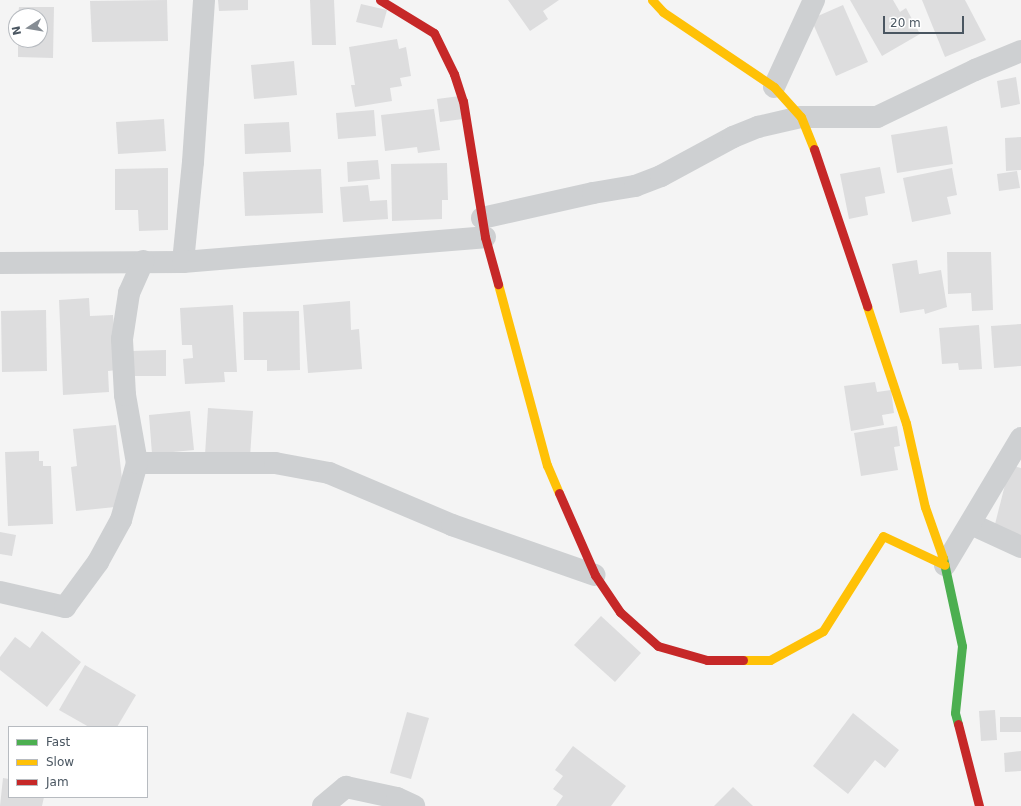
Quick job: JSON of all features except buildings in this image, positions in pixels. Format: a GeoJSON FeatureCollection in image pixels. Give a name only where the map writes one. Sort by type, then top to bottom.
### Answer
{"type":"FeatureCollection","features":[{"type":"Feature","properties":{"kind":"street"},"geometry":{"type":"LineString","coordinates":[[183,262],[193,162],[204,0]]}},
{"type":"Feature","properties":{"kind":"street"},"geometry":{"type":"LineString","coordinates":[[380,0],[434,33],[454,74],[463,101],[484,228],[547,465],[595,575],[620,612],[658,646],[708,660],[770,660],[822,631],[884,536],[945,565]]}},
{"type":"Feature","properties":{"kind":"street"},"geometry":{"type":"LineString","coordinates":[[652,0],[663,12],[735,63],[774,87],[801,118],[818,158],[906,423],[925,507],[945,565],[962,646],[955,713],[979,806]]}},
{"type":"Feature","properties":{"kind":"street"},"geometry":{"type":"LineString","coordinates":[[774,87],[814,0]]}},
{"type":"Feature","properties":{"kind":"street"},"geometry":{"type":"LineString","coordinates":[[0,263],[96,264],[143,261],[183,262],[484,228],[593,193],[635,186],[661,176],[733,137],[758,127],[801,118],[878,117],[975,70],[1021,51]]}},
{"type":"Feature","properties":{"kind":"street"},"geometry":{"type":"LineString","coordinates":[[0,592],[65,607],[98,562],[121,520],[137,463],[125,395],[122,339],[129,293],[143,261]]}},
{"type":"Feature","properties":{"kind":"street"},"geometry":{"type":"LineString","coordinates":[[945,565],[971,524],[1021,438]]}},
{"type":"Feature","properties":{"kind":"street"},"geometry":{"type":"LineString","coordinates":[[137,463],[275,463],[329,473],[452,526],[595,575]]}},
{"type":"Feature","properties":{"kind":"street"},"geometry":{"type":"LineString","coordinates":[[971,524],[1021,548]]}},
{"type":"Feature","properties":{"kind":"street"},"geometry":{"type":"LineString","coordinates":[[323,806],[346,787],[397,798],[414,806]]}},
{"type":"Feature","properties":{"kind":"traffic: fast"},"geometry":{"type":"LineString","coordinates":[[943,558],[962,646],[955,713],[958,724]]}},
{"type":"Feature","properties":{"kind":"traffic: slow"},"geometry":{"type":"LineString","coordinates":[[652,0],[663,12],[774,87],[801,117],[814,149]]}},
{"type":"Feature","properties":{"kind":"traffic: slow"},"geometry":{"type":"LineString","coordinates":[[498,284],[547,465],[559,493]]}},
{"type":"Feature","properties":{"kind":"traffic: slow"},"geometry":{"type":"LineString","coordinates":[[867,306],[906,423],[925,507],[943,558]]}},
{"type":"Feature","properties":{"kind":"traffic: slow"},"geometry":{"type":"LineString","coordinates":[[743,660],[770,660],[823,631],[883,536],[945,565]]}},
{"type":"Feature","properties":{"kind":"traffic: jam"},"geometry":{"type":"LineString","coordinates":[[380,0],[434,33],[454,74],[463,101],[485,237],[498,284]]}},
{"type":"Feature","properties":{"kind":"traffic: jam"},"geometry":{"type":"LineString","coordinates":[[814,149],[867,306]]}},
{"type":"Feature","properties":{"kind":"traffic: jam"},"geometry":{"type":"LineString","coordinates":[[559,493],[595,575],[620,612],[658,646],[707,660],[743,660]]}},
{"type":"Feature","properties":{"kind":"traffic: jam"},"geometry":{"type":"LineString","coordinates":[[958,724],[979,806]]}}]}
